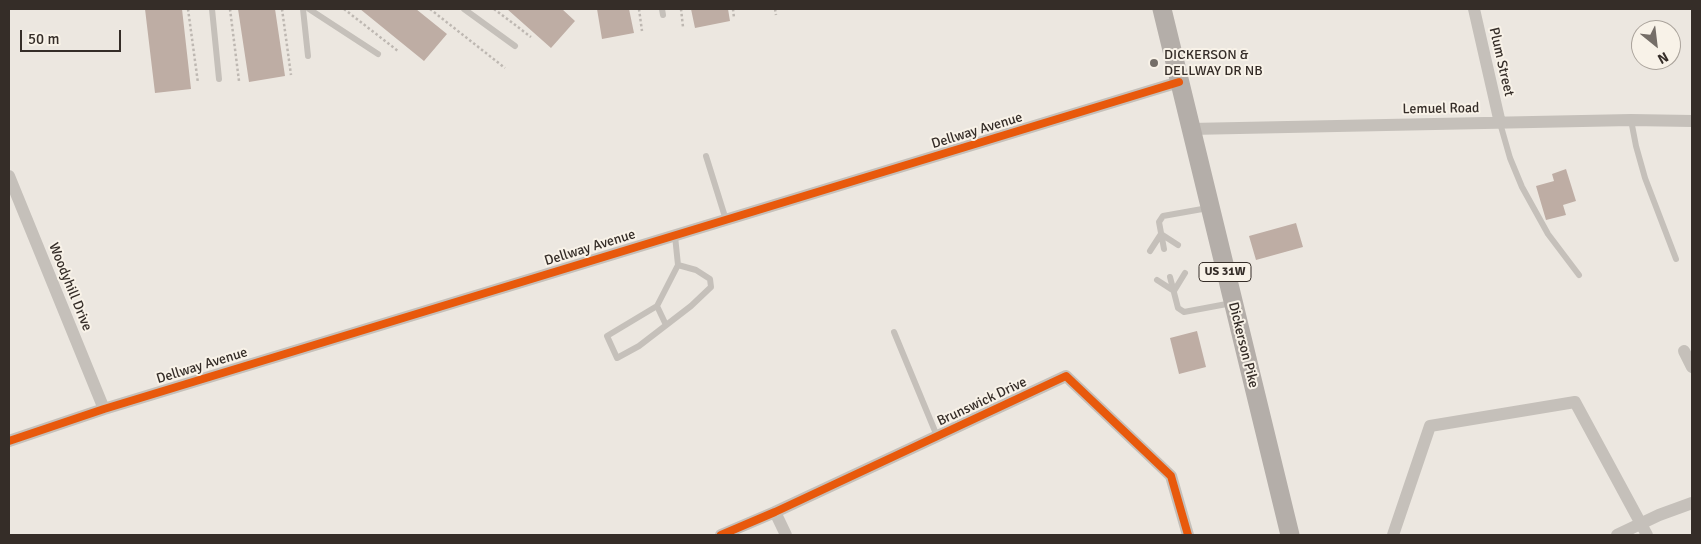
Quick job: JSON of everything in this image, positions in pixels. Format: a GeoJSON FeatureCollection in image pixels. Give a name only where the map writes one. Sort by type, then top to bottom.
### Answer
{"type":"FeatureCollection","features":[{"type":"Feature","properties":{"kind":"main road","name":"Dickerson Pike"},"geometry":{"type":"LineString","coordinates":[[1162,9],[1290,535]]}},
{"type":"Feature","properties":{"kind":"street","name":"Plum Street"},"geometry":{"type":"LineString","coordinates":[[1474,9],[1500,123]]}},
{"type":"Feature","properties":{"kind":"street","name":"Dellway Avenue"},"geometry":{"type":"LineString","coordinates":[[9,441],[104,409],[1179,82]]}},
{"type":"Feature","properties":{"kind":"street","name":"Lemuel Road"},"geometry":{"type":"LineString","coordinates":[[1190,129],[1631,120],[1692,121]]}},
{"type":"Feature","properties":{"kind":"street","name":"Woodyhill Drive"},"geometry":{"type":"LineString","coordinates":[[9,176],[104,409]]}},
{"type":"Feature","properties":{"kind":"street"},"geometry":{"type":"LineString","coordinates":[[1684,352],[1692,367]]}},
{"type":"Feature","properties":{"kind":"street","name":"Brunswick Drive"},"geometry":{"type":"LineString","coordinates":[[721,535],[775,512],[1066,376],[1171,476],[1188,535]]}},
{"type":"Feature","properties":{"kind":"street"},"geometry":{"type":"LineString","coordinates":[[1393,535],[1430,426],[1574,402],[1643,530]]}},
{"type":"Feature","properties":{"kind":"street"},"geometry":{"type":"LineString","coordinates":[[1617,535],[1643,530],[1659,515],[1692,504]]}},
{"type":"Feature","properties":{"kind":"street"},"geometry":{"type":"LineString","coordinates":[[775,512],[786,535]]}},
{"type":"Feature","properties":{"kind":"lane"},"geometry":{"type":"LineString","coordinates":[[212,9],[219,79]]}},
{"type":"Feature","properties":{"kind":"lane"},"geometry":{"type":"LineString","coordinates":[[303,9],[308,56]]}},
{"type":"Feature","properties":{"kind":"lane"},"geometry":{"type":"LineString","coordinates":[[310,9],[378,54]]}},
{"type":"Feature","properties":{"kind":"lane"},"geometry":{"type":"LineString","coordinates":[[464,9],[515,46]]}},
{"type":"Feature","properties":{"kind":"lane"},"geometry":{"type":"LineString","coordinates":[[1631,120],[1645,178],[1676,259]]}},
{"type":"Feature","properties":{"kind":"lane"},"geometry":{"type":"LineString","coordinates":[[1500,123],[1510,158],[1522,187],[1548,234],[1579,275]]}},
{"type":"Feature","properties":{"kind":"lane"},"geometry":{"type":"LineString","coordinates":[[706,156],[726,220]]}},
{"type":"Feature","properties":{"kind":"lane"},"geometry":{"type":"LineString","coordinates":[[1164,249],[1159,222],[1163,216],[1210,208]]}},
{"type":"Feature","properties":{"kind":"lane"},"geometry":{"type":"LineString","coordinates":[[1161,234],[1178,246]]}},
{"type":"Feature","properties":{"kind":"lane"},"geometry":{"type":"LineString","coordinates":[[1150,251],[1161,234]]}},
{"type":"Feature","properties":{"kind":"lane"},"geometry":{"type":"LineString","coordinates":[[675,236],[678,265],[657,306],[607,336],[617,358],[638,346],[666,325],[691,306],[711,287],[710,279],[696,270],[678,265]]}},
{"type":"Feature","properties":{"kind":"lane"},"geometry":{"type":"LineString","coordinates":[[1174,291],[1185,273]]}},
{"type":"Feature","properties":{"kind":"lane"},"geometry":{"type":"LineString","coordinates":[[1170,277],[1178,308],[1184,312],[1233,302]]}},
{"type":"Feature","properties":{"kind":"lane"},"geometry":{"type":"LineString","coordinates":[[1157,280],[1174,291]]}},
{"type":"Feature","properties":{"kind":"lane"},"geometry":{"type":"LineString","coordinates":[[657,306],[666,325]]}},
{"type":"Feature","properties":{"kind":"lane"},"geometry":{"type":"LineString","coordinates":[[894,332],[938,436]]}},
{"type":"Feature","properties":{"kind":"path"},"geometry":{"type":"LineString","coordinates":[[188,9],[198,84]]}},
{"type":"Feature","properties":{"kind":"path"},"geometry":{"type":"LineString","coordinates":[[230,9],[239,81]]}},
{"type":"Feature","properties":{"kind":"path"},"geometry":{"type":"LineString","coordinates":[[282,9],[291,75]]}},
{"type":"Feature","properties":{"kind":"path"},"geometry":{"type":"LineString","coordinates":[[344,9],[398,51]]}},
{"type":"Feature","properties":{"kind":"path"},"geometry":{"type":"LineString","coordinates":[[430,9],[505,68]]}},
{"type":"Feature","properties":{"kind":"path"},"geometry":{"type":"LineString","coordinates":[[494,9],[531,37]]}},
{"type":"Feature","properties":{"kind":"path"},"geometry":{"type":"LineString","coordinates":[[639,9],[642,31]]}},
{"type":"Feature","properties":{"kind":"path"},"geometry":{"type":"LineString","coordinates":[[681,9],[683,27]]}},
{"type":"Feature","properties":{"kind":"path"},"geometry":{"type":"LineString","coordinates":[[733,9],[734,18]]}},
{"type":"Feature","properties":{"kind":"path"},"geometry":{"type":"LineString","coordinates":[[775,9],[776,15]]}},
{"type":"Feature","properties":{"kind":"building"},"geometry":{"type":"Polygon","coordinates":[[[145,9],[182,9],[191,89],[155,93],[145,9]]]}},
{"type":"Feature","properties":{"kind":"building"},"geometry":{"type":"Polygon","coordinates":[[[238,9],[275,9],[285,76],[249,82],[238,9]]]}},
{"type":"Feature","properties":{"kind":"building"},"geometry":{"type":"Polygon","coordinates":[[[360,9],[416,9],[447,34],[424,61],[360,9]]]}},
{"type":"Feature","properties":{"kind":"building"},"geometry":{"type":"Polygon","coordinates":[[[507,9],[562,9],[575,21],[551,48],[507,9]]]}},
{"type":"Feature","properties":{"kind":"building"},"geometry":{"type":"Polygon","coordinates":[[[597,9],[629,9],[634,33],[602,39],[597,9]]]}},
{"type":"Feature","properties":{"kind":"building"},"geometry":{"type":"Polygon","coordinates":[[[691,9],[728,9],[730,21],[695,28],[691,9]]]}},
{"type":"Feature","properties":{"kind":"building"},"geometry":{"type":"Polygon","coordinates":[[[1566,169],[1576,201],[1563,205],[1566,215],[1546,220],[1536,186],[1554,181],[1552,174],[1566,169]]]}},
{"type":"Feature","properties":{"kind":"building"},"geometry":{"type":"Polygon","coordinates":[[[1296,223],[1303,247],[1256,260],[1249,236],[1296,223]]]}},
{"type":"Feature","properties":{"kind":"building"},"geometry":{"type":"Polygon","coordinates":[[[1197,331],[1206,367],[1179,374],[1170,338],[1197,331]]]}},
{"type":"Feature","properties":{"kind":"cycle path"},"geometry":{"type":"LineString","coordinates":[[9,441],[104,409],[1179,82]]}},
{"type":"Feature","properties":{"kind":"cycle path"},"geometry":{"type":"LineString","coordinates":[[721,535],[775,512],[1066,376],[1171,476],[1188,535]]}},
{"type":"Feature","properties":{"kind":"place","name":"DICKERSON & DELLWAY DR NB"},"geometry":{"type":"Point","coordinates":[1154,63]}}]}
